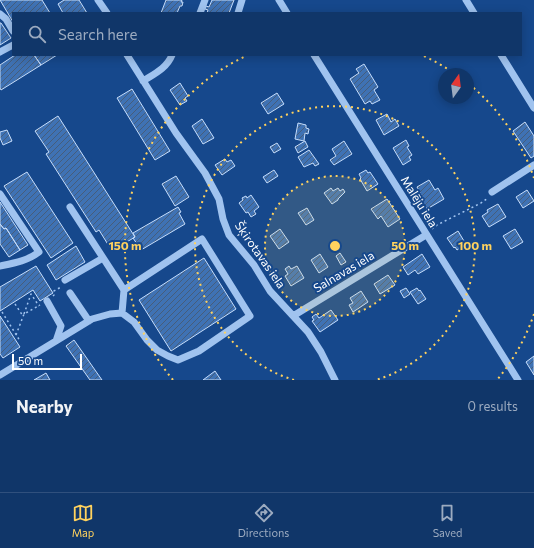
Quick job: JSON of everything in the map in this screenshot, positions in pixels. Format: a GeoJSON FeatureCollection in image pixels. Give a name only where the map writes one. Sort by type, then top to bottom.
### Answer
{"type":"FeatureCollection","features":[{"type":"Feature","properties":{"kind":"street"},"geometry":{"type":"LineString","coordinates":[[98,0],[106,12]]}},
{"type":"Feature","properties":{"kind":"street"},"geometry":{"type":"LineString","coordinates":[[200,12],[205,0]]}},
{"type":"Feature","properties":{"kind":"street"},"geometry":{"type":"LineString","coordinates":[[238,12],[242,0]]}},
{"type":"Feature","properties":{"kind":"street"},"geometry":{"type":"LineString","coordinates":[[279,0],[286,12]]}},
{"type":"Feature","properties":{"kind":"street"},"geometry":{"type":"LineString","coordinates":[[466,0],[473,12]]}},
{"type":"Feature","properties":{"kind":"street"},"geometry":{"type":"LineString","coordinates":[[0,14],[6,19],[12,29]]}},
{"type":"Feature","properties":{"kind":"street"},"geometry":{"type":"LineString","coordinates":[[0,52],[12,45]]}},
{"type":"Feature","properties":{"kind":"street","name":"Šķirotavas iela"},"geometry":{"type":"LineString","coordinates":[[128,56],[176,133],[205,173],[219,199],[223,219],[229,235],[254,265],[270,291],[308,332],[321,352],[335,380]]}},
{"type":"Feature","properties":{"kind":"street"},"geometry":{"type":"LineString","coordinates":[[143,81],[159,71],[169,61],[172,56]]}},
{"type":"Feature","properties":{"kind":"street","name":"Malēju iela"},"geometry":{"type":"LineString","coordinates":[[315,56],[518,380]]}},
{"type":"Feature","properties":{"kind":"street"},"geometry":{"type":"LineString","coordinates":[[502,56],[534,108]]}},
{"type":"Feature","properties":{"kind":"street"},"geometry":{"type":"LineString","coordinates":[[492,192],[534,166]]}},
{"type":"Feature","properties":{"kind":"street"},"geometry":{"type":"LineString","coordinates":[[0,194],[39,252],[31,258],[0,266]]}},
{"type":"Feature","properties":{"kind":"street"},"geometry":{"type":"LineString","coordinates":[[70,208],[124,290],[122,313]]}},
{"type":"Feature","properties":{"kind":"street","name":"Salnavas iela"},"geometry":{"type":"LineString","coordinates":[[293,316],[426,234]]}},
{"type":"Feature","properties":{"kind":"street"},"geometry":{"type":"LineString","coordinates":[[0,375],[89,321],[110,314],[122,313],[134,322],[147,340],[157,350],[178,360],[200,351],[250,316],[202,238],[124,290]]}},
{"type":"Feature","properties":{"kind":"street"},"geometry":{"type":"LineString","coordinates":[[65,280],[103,258]]}},
{"type":"Feature","properties":{"kind":"street"},"geometry":{"type":"LineString","coordinates":[[70,293],[89,321]]}},
{"type":"Feature","properties":{"kind":"street"},"geometry":{"type":"LineString","coordinates":[[47,301],[61,326],[56,341]]}},
{"type":"Feature","properties":{"kind":"path"},"geometry":{"type":"LineString","coordinates":[[426,234],[436,225],[481,203],[487,199],[492,192]]}},
{"type":"Feature","properties":{"kind":"path"},"geometry":{"type":"LineString","coordinates":[[24,315],[47,301],[54,295],[54,291],[62,287],[65,280]]}},
{"type":"Feature","properties":{"kind":"path"},"geometry":{"type":"LineString","coordinates":[[16,335],[31,294],[39,306]]}},
{"type":"Feature","properties":{"kind":"path"},"geometry":{"type":"LineString","coordinates":[[15,304],[24,315]]}},
{"type":"Feature","properties":{"kind":"path"},"geometry":{"type":"LineString","coordinates":[[2,312],[20,342]]}},
{"type":"Feature","properties":{"kind":"building"},"geometry":{"type":"Polygon","coordinates":[[[0,0],[42,0],[49,12],[12,12],[12,20],[0,0]]]}},
{"type":"Feature","properties":{"kind":"building"},"geometry":{"type":"Polygon","coordinates":[[[64,0],[79,0],[86,12],[62,12],[58,4],[64,0]]]}},
{"type":"Feature","properties":{"kind":"building"},"geometry":{"type":"Polygon","coordinates":[[[166,0],[182,0],[182,6],[180,6],[177,12],[161,12],[166,0]]]}},
{"type":"Feature","properties":{"kind":"building"},"geometry":{"type":"Polygon","coordinates":[[[212,0],[234,0],[229,12],[207,12],[208,10],[205,9],[206,6],[209,7],[212,0]]]}},
{"type":"Feature","properties":{"kind":"building"},"geometry":{"type":"Polygon","coordinates":[[[0,23],[11,38],[0,45],[0,23]]]}},
{"type":"Feature","properties":{"kind":"building"},"geometry":{"type":"Polygon","coordinates":[[[14,56],[35,56],[41,65],[1,90],[0,65],[14,56]]]}},
{"type":"Feature","properties":{"kind":"building"},"geometry":{"type":"Polygon","coordinates":[[[35,56],[55,56],[41,65],[35,56]]]}},
{"type":"Feature","properties":{"kind":"building"},"geometry":{"type":"Polygon","coordinates":[[[364,64],[378,87],[374,90],[380,100],[372,104],[370,101],[365,104],[350,79],[359,73],[356,69],[364,64]]]}},
{"type":"Feature","properties":{"kind":"building"},"geometry":{"type":"Polygon","coordinates":[[[180,83],[188,96],[185,98],[187,101],[180,105],[170,90],[180,83]]]}},
{"type":"Feature","properties":{"kind":"building"},"geometry":{"type":"Polygon","coordinates":[[[132,89],[170,151],[155,160],[117,98],[132,89]]]}},
{"type":"Feature","properties":{"kind":"building"},"geometry":{"type":"Polygon","coordinates":[[[277,93],[284,104],[268,114],[261,103],[277,93]]]}},
{"type":"Feature","properties":{"kind":"building"},"geometry":{"type":"Polygon","coordinates":[[[387,114],[391,122],[395,119],[399,126],[384,135],[376,120],[387,114]]]}},
{"type":"Feature","properties":{"kind":"building"},"geometry":{"type":"Polygon","coordinates":[[[58,116],[135,237],[112,251],[99,230],[96,232],[46,154],[49,152],[35,131],[58,116]]]}},
{"type":"Feature","properties":{"kind":"building"},"geometry":{"type":"Polygon","coordinates":[[[202,119],[214,138],[203,144],[192,126],[202,119]]]}},
{"type":"Feature","properties":{"kind":"building"},"geometry":{"type":"Polygon","coordinates":[[[525,122],[534,136],[534,156],[531,158],[513,131],[525,122]]]}},
{"type":"Feature","properties":{"kind":"building"},"geometry":{"type":"Polygon","coordinates":[[[298,123],[306,125],[306,128],[309,129],[308,134],[305,133],[304,141],[295,139],[298,123]]]}},
{"type":"Feature","properties":{"kind":"building"},"geometry":{"type":"Polygon","coordinates":[[[7,130],[12,141],[3,145],[0,138],[0,132],[7,130]]]}},
{"type":"Feature","properties":{"kind":"building"},"geometry":{"type":"Polygon","coordinates":[[[406,140],[409,146],[407,147],[412,155],[409,157],[411,160],[403,165],[393,148],[406,140]]]}},
{"type":"Feature","properties":{"kind":"building"},"geometry":{"type":"Polygon","coordinates":[[[305,141],[308,147],[298,153],[295,147],[305,141]]]}},
{"type":"Feature","properties":{"kind":"building"},"geometry":{"type":"Polygon","coordinates":[[[344,141],[352,154],[334,165],[330,160],[336,156],[332,149],[344,141]]]}},
{"type":"Feature","properties":{"kind":"building"},"geometry":{"type":"Polygon","coordinates":[[[277,143],[281,149],[274,153],[270,147],[277,143]]]}},
{"type":"Feature","properties":{"kind":"building"},"geometry":{"type":"Polygon","coordinates":[[[309,150],[319,164],[315,166],[313,163],[304,167],[298,157],[309,150]]]}},
{"type":"Feature","properties":{"kind":"building"},"geometry":{"type":"Polygon","coordinates":[[[225,159],[227,162],[231,160],[235,166],[222,175],[215,165],[225,159]]]}},
{"type":"Feature","properties":{"kind":"building"},"geometry":{"type":"Polygon","coordinates":[[[274,170],[278,176],[267,183],[263,177],[274,170]]]}},
{"type":"Feature","properties":{"kind":"building"},"geometry":{"type":"Polygon","coordinates":[[[366,170],[368,173],[370,172],[378,184],[367,191],[360,179],[359,174],[366,170]]]}},
{"type":"Feature","properties":{"kind":"building"},"geometry":{"type":"Polygon","coordinates":[[[27,172],[73,243],[51,258],[4,186],[27,172]]]}},
{"type":"Feature","properties":{"kind":"building"},"geometry":{"type":"Polygon","coordinates":[[[176,176],[189,197],[175,206],[162,184],[176,176]]]}},
{"type":"Feature","properties":{"kind":"building"},"geometry":{"type":"Polygon","coordinates":[[[429,180],[435,190],[438,188],[444,199],[427,209],[422,201],[424,200],[417,187],[429,180]]]}},
{"type":"Feature","properties":{"kind":"building"},"geometry":{"type":"Polygon","coordinates":[[[331,188],[333,191],[338,188],[340,191],[343,189],[345,192],[332,204],[324,193],[331,188]]]}},
{"type":"Feature","properties":{"kind":"building"},"geometry":{"type":"Polygon","coordinates":[[[527,190],[534,201],[523,208],[516,197],[527,190]]]}},
{"type":"Feature","properties":{"kind":"building"},"geometry":{"type":"Polygon","coordinates":[[[251,195],[259,207],[254,211],[256,214],[251,217],[239,203],[243,200],[242,198],[246,196],[247,198],[251,195]]]}},
{"type":"Feature","properties":{"kind":"building"},"geometry":{"type":"Polygon","coordinates":[[[387,199],[400,219],[388,227],[381,216],[378,219],[371,209],[387,199]]]}},
{"type":"Feature","properties":{"kind":"building"},"geometry":{"type":"Polygon","coordinates":[[[0,202],[28,245],[20,250],[6,228],[4,229],[0,224],[0,202]]]}},
{"type":"Feature","properties":{"kind":"building"},"geometry":{"type":"Polygon","coordinates":[[[498,204],[506,217],[489,227],[482,216],[488,212],[487,210],[498,204]]]}},
{"type":"Feature","properties":{"kind":"building"},"geometry":{"type":"Polygon","coordinates":[[[178,207],[181,212],[179,213],[185,224],[141,250],[133,238],[135,237],[133,233],[178,207]]]}},
{"type":"Feature","properties":{"kind":"building"},"geometry":{"type":"Polygon","coordinates":[[[307,208],[314,220],[306,225],[298,213],[307,208]]]}},
{"type":"Feature","properties":{"kind":"building"},"geometry":{"type":"Polygon","coordinates":[[[0,224],[4,229],[6,228],[20,250],[9,257],[0,244],[0,224]]]}},
{"type":"Feature","properties":{"kind":"building"},"geometry":{"type":"Polygon","coordinates":[[[280,229],[289,242],[279,249],[270,236],[280,229]]]}},
{"type":"Feature","properties":{"kind":"building"},"geometry":{"type":"Polygon","coordinates":[[[515,229],[523,242],[511,249],[503,236],[515,229]]]}},
{"type":"Feature","properties":{"kind":"building"},"geometry":{"type":"Polygon","coordinates":[[[458,231],[464,241],[461,243],[463,246],[457,250],[447,238],[458,231]]]}},
{"type":"Feature","properties":{"kind":"building"},"geometry":{"type":"Polygon","coordinates":[[[76,246],[85,262],[56,280],[47,265],[76,246]]]}},
{"type":"Feature","properties":{"kind":"building"},"geometry":{"type":"Polygon","coordinates":[[[340,253],[346,262],[341,265],[336,256],[340,253]]]}},
{"type":"Feature","properties":{"kind":"building"},"geometry":{"type":"Polygon","coordinates":[[[320,254],[328,267],[319,273],[311,260],[320,254]]]}},
{"type":"Feature","properties":{"kind":"building"},"geometry":{"type":"Polygon","coordinates":[[[422,254],[430,267],[418,274],[415,270],[408,275],[403,267],[422,254]]]}},
{"type":"Feature","properties":{"kind":"building"},"geometry":{"type":"Polygon","coordinates":[[[204,258],[236,309],[171,351],[139,300],[204,258]]]}},
{"type":"Feature","properties":{"kind":"building"},"geometry":{"type":"Polygon","coordinates":[[[36,266],[53,293],[40,301],[33,290],[0,311],[0,287],[36,266]]]}},
{"type":"Feature","properties":{"kind":"building"},"geometry":{"type":"Polygon","coordinates":[[[289,266],[291,269],[297,266],[304,278],[291,286],[285,276],[288,274],[285,269],[289,266]]]}},
{"type":"Feature","properties":{"kind":"building"},"geometry":{"type":"Polygon","coordinates":[[[388,275],[395,285],[380,294],[374,284],[388,275]]]}},
{"type":"Feature","properties":{"kind":"building"},"geometry":{"type":"Polygon","coordinates":[[[406,288],[410,294],[404,298],[400,291],[406,288]]]}},
{"type":"Feature","properties":{"kind":"building"},"geometry":{"type":"Polygon","coordinates":[[[417,288],[426,299],[418,304],[410,292],[417,288]]]}},
{"type":"Feature","properties":{"kind":"building"},"geometry":{"type":"Polygon","coordinates":[[[361,291],[368,302],[353,312],[349,305],[353,303],[350,298],[361,291]]]}},
{"type":"Feature","properties":{"kind":"building"},"geometry":{"type":"Polygon","coordinates":[[[331,310],[338,320],[320,332],[312,321],[314,320],[312,317],[316,314],[319,318],[331,310]]]}},
{"type":"Feature","properties":{"kind":"building"},"geometry":{"type":"Polygon","coordinates":[[[0,316],[20,347],[3,358],[0,354],[0,316]]]}},
{"type":"Feature","properties":{"kind":"building"},"geometry":{"type":"Polygon","coordinates":[[[74,340],[102,380],[90,380],[66,346],[74,340]]]}},
{"type":"Feature","properties":{"kind":"building"},"geometry":{"type":"Polygon","coordinates":[[[534,356],[534,375],[526,362],[534,356]]]}},
{"type":"Feature","properties":{"kind":"building"},"geometry":{"type":"Polygon","coordinates":[[[215,371],[221,380],[203,380],[215,371]]]}},
{"type":"Feature","properties":{"kind":"building"},"geometry":{"type":"Polygon","coordinates":[[[46,373],[50,380],[34,380],[46,373]]]}}]}
